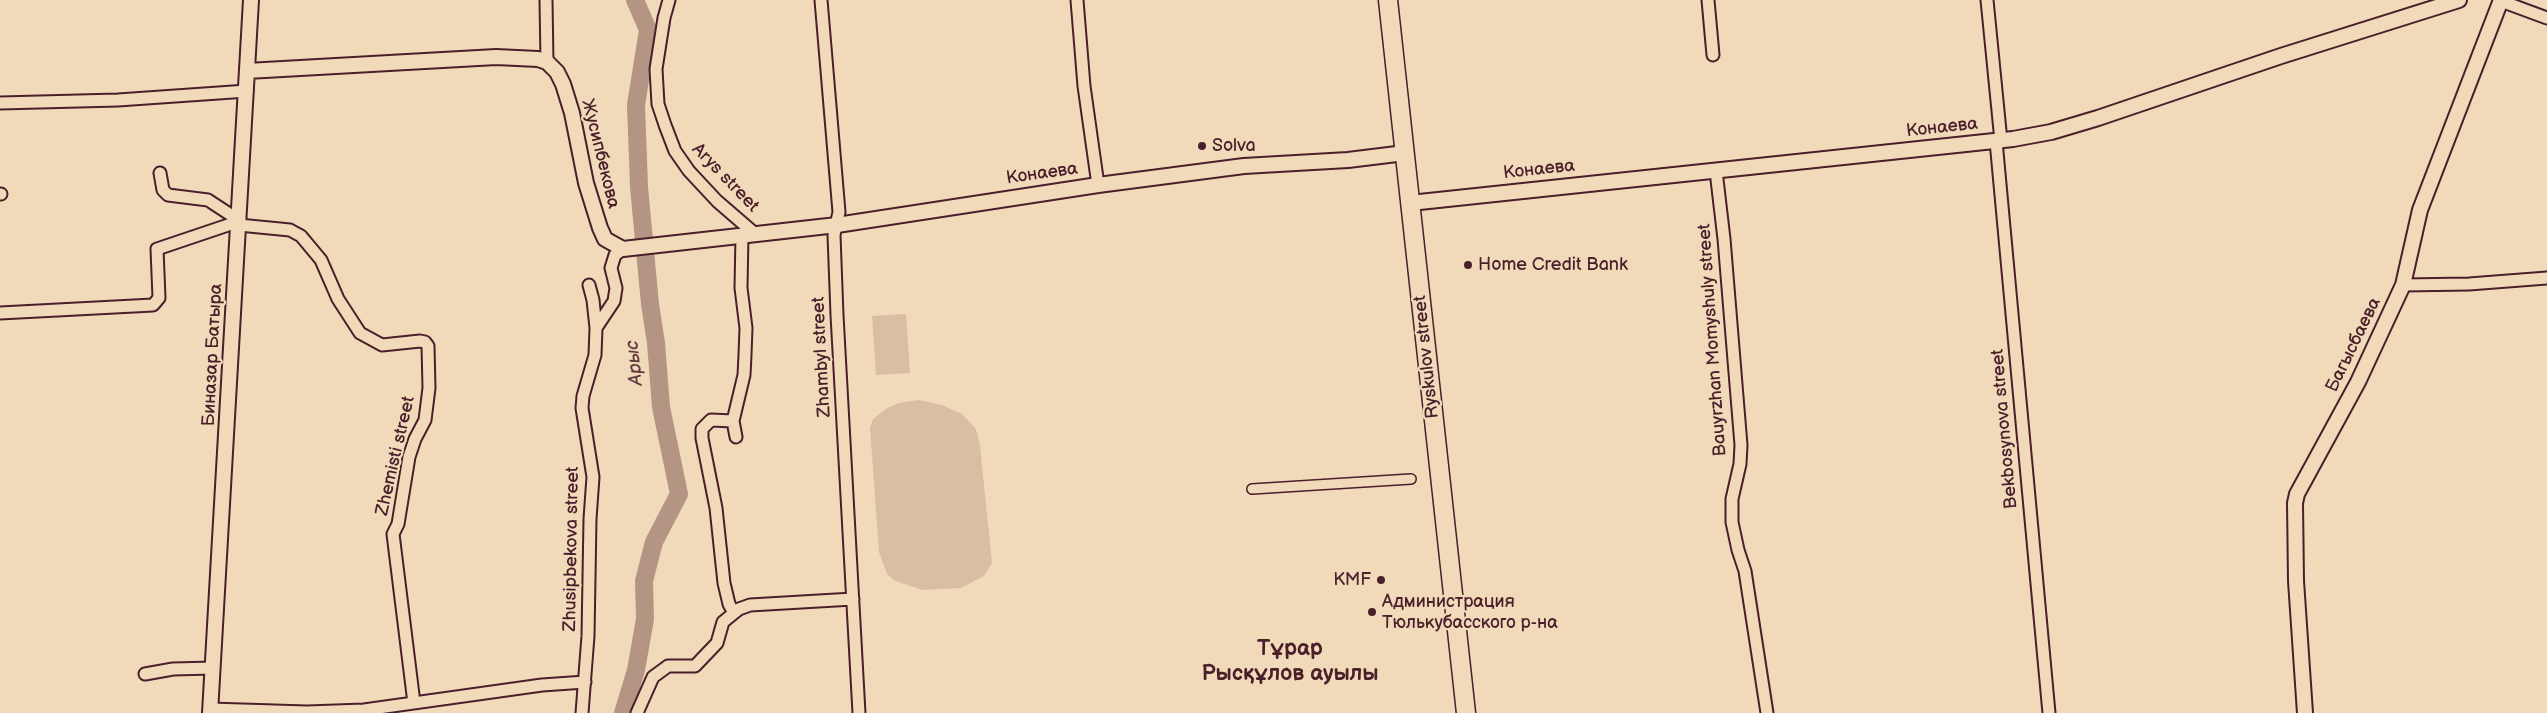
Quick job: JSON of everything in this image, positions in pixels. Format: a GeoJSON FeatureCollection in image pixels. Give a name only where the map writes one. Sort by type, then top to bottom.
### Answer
{"type":"FeatureCollection","features":[{"type":"Feature","properties":{"kind":"main road","name":"Ryskulov street"},"geometry":{"type":"LineString","coordinates":[[1388,0],[1466,713]]}},
{"type":"Feature","properties":{"kind":"street","name":"Биназар Батыра"},"geometry":{"type":"LineString","coordinates":[[210,711],[251,0]]}},
{"type":"Feature","properties":{"kind":"street"},"geometry":{"type":"LineString","coordinates":[[247,72],[496,57],[548,62],[546,0]]}},
{"type":"Feature","properties":{"kind":"street","name":"Arys street"},"geometry":{"type":"LineString","coordinates":[[669,0],[664,18],[656,69],[658,104],[665,125],[675,151],[689,171],[748,234],[742,307],[746,328],[746,355],[744,374],[733,421],[736,437]]}},
{"type":"Feature","properties":{"kind":"street","name":"Zhambyl street"},"geometry":{"type":"LineString","coordinates":[[821,0],[839,212],[834,235],[837,315],[859,713]]}},
{"type":"Feature","properties":{"kind":"street"},"geometry":{"type":"LineString","coordinates":[[1077,0],[1084,86],[1098,185]]}},
{"type":"Feature","properties":{"kind":"street"},"geometry":{"type":"LineString","coordinates":[[1708,0],[1713,55]]}},
{"type":"Feature","properties":{"kind":"street","name":"Bekbosynova street"},"geometry":{"type":"LineString","coordinates":[[1987,0],[2049,713]]}},
{"type":"Feature","properties":{"kind":"street","name":"Конаева"},"geometry":{"type":"LineString","coordinates":[[1410,203],[1999,141],[2050,132],[2459,0]]}},
{"type":"Feature","properties":{"kind":"street"},"geometry":{"type":"LineString","coordinates":[[2498,0],[2547,18]]}},
{"type":"Feature","properties":{"kind":"street","name":"Багысбаева"},"geometry":{"type":"LineString","coordinates":[[2306,713],[2296,581],[2295,503],[2297,494],[2358,382],[2403,285],[2420,210],[2432,174],[2498,0]]}},
{"type":"Feature","properties":{"kind":"street","name":"Жусипбекова"},"geometry":{"type":"LineString","coordinates":[[548,62],[557,72],[572,113],[586,183],[600,228],[605,239],[623,249]]}},
{"type":"Feature","properties":{"kind":"street"},"geometry":{"type":"LineString","coordinates":[[0,103],[118,100],[247,92]]}},
{"type":"Feature","properties":{"kind":"street","name":"Конаева"},"geometry":{"type":"LineString","coordinates":[[623,249],[837,225],[1098,185],[1244,166],[1348,160],[1405,153]]}},
{"type":"Feature","properties":{"kind":"street","name":"Bauyrzhan Momyshuly street"},"geometry":{"type":"LineString","coordinates":[[1716,171],[1725,249],[1741,445],[1740,464],[1732,499],[1732,522],[1738,550],[1746,571],[1767,713]]}},
{"type":"Feature","properties":{"kind":"street"},"geometry":{"type":"LineString","coordinates":[[160,173],[163,190],[168,195],[208,200],[239,223]]}},
{"type":"Feature","properties":{"kind":"street"},"geometry":{"type":"LineString","coordinates":[[0,314],[153,305],[159,298],[157,249],[239,223]]}},
{"type":"Feature","properties":{"kind":"street","name":"Zhemisti street"},"geometry":{"type":"LineString","coordinates":[[239,223],[290,230],[301,236],[321,260],[349,318],[365,336],[382,345],[420,341],[425,342],[428,346],[429,388],[425,420],[415,439],[409,457],[398,524],[393,534],[414,703]]}},
{"type":"Feature","properties":{"kind":"street"},"geometry":{"type":"LineString","coordinates":[[596,328],[614,301],[616,288],[611,268],[615,255],[623,249]]}},
{"type":"Feature","properties":{"kind":"street"},"geometry":{"type":"LineString","coordinates":[[2403,285],[2469,284],[2547,278]]}},
{"type":"Feature","properties":{"kind":"street","name":"Zhusipbekova street"},"geometry":{"type":"LineString","coordinates":[[582,713],[589,627],[590,519],[593,477],[582,408],[588,376],[595,355],[596,328],[593,300],[589,285]]}},
{"type":"Feature","properties":{"kind":"street"},"geometry":{"type":"LineString","coordinates":[[733,421],[711,420],[702,429],[705,462],[716,508],[724,583],[729,604],[734,613]]}},
{"type":"Feature","properties":{"kind":"street"},"geometry":{"type":"LineString","coordinates":[[1252,489],[1410,478]]}},
{"type":"Feature","properties":{"kind":"street"},"geometry":{"type":"LineString","coordinates":[[637,713],[652,677],[668,666],[694,666],[718,643],[724,622],[734,613],[750,605],[853,599]]}},
{"type":"Feature","properties":{"kind":"street"},"geometry":{"type":"LineString","coordinates":[[145,674],[173,668],[213,668]]}},
{"type":"Feature","properties":{"kind":"street"},"geometry":{"type":"LineString","coordinates":[[210,711],[364,711],[542,684],[585,682]]}},
{"type":"Feature","properties":{"kind":"shaded area"},"geometry":{"type":"Polygon","coordinates":[[[906,314],[910,373],[876,375],[872,316],[906,314]]]}},
{"type":"Feature","properties":{"kind":"shaded area"},"geometry":{"type":"Polygon","coordinates":[[[918,400],[942,405],[962,414],[976,429],[980,446],[992,563],[984,576],[961,588],[923,590],[895,581],[887,574],[879,552],[870,428],[873,419],[887,408],[899,403],[918,400]]]}},
{"type":"Feature","properties":{"kind":"waterway","name":"Арыс"},"geometry":{"type":"LineString","coordinates":[[623,713],[636,670],[645,619],[644,581],[654,542],[679,494],[661,407],[639,187],[636,105],[648,30],[635,0]]}},
{"type":"Feature","properties":{"kind":"place","name":"Solva"},"geometry":{"type":"Point","coordinates":[1202,146]}},
{"type":"Feature","properties":{"kind":"place","name":"Home Credit Bank"},"geometry":{"type":"Point","coordinates":[1468,265]}},
{"type":"Feature","properties":{"kind":"place","name":"KMF"},"geometry":{"type":"Point","coordinates":[1381,580]}},
{"type":"Feature","properties":{"kind":"place","name":"Администрация Тюлькубасского р-на"},"geometry":{"type":"Point","coordinates":[1372,612]}},
{"type":"Feature","properties":{"kind":"district","name":"Тұрар Рысқұлов ауылы"},"geometry":{"type":"Point","coordinates":[1290,662]}}]}
